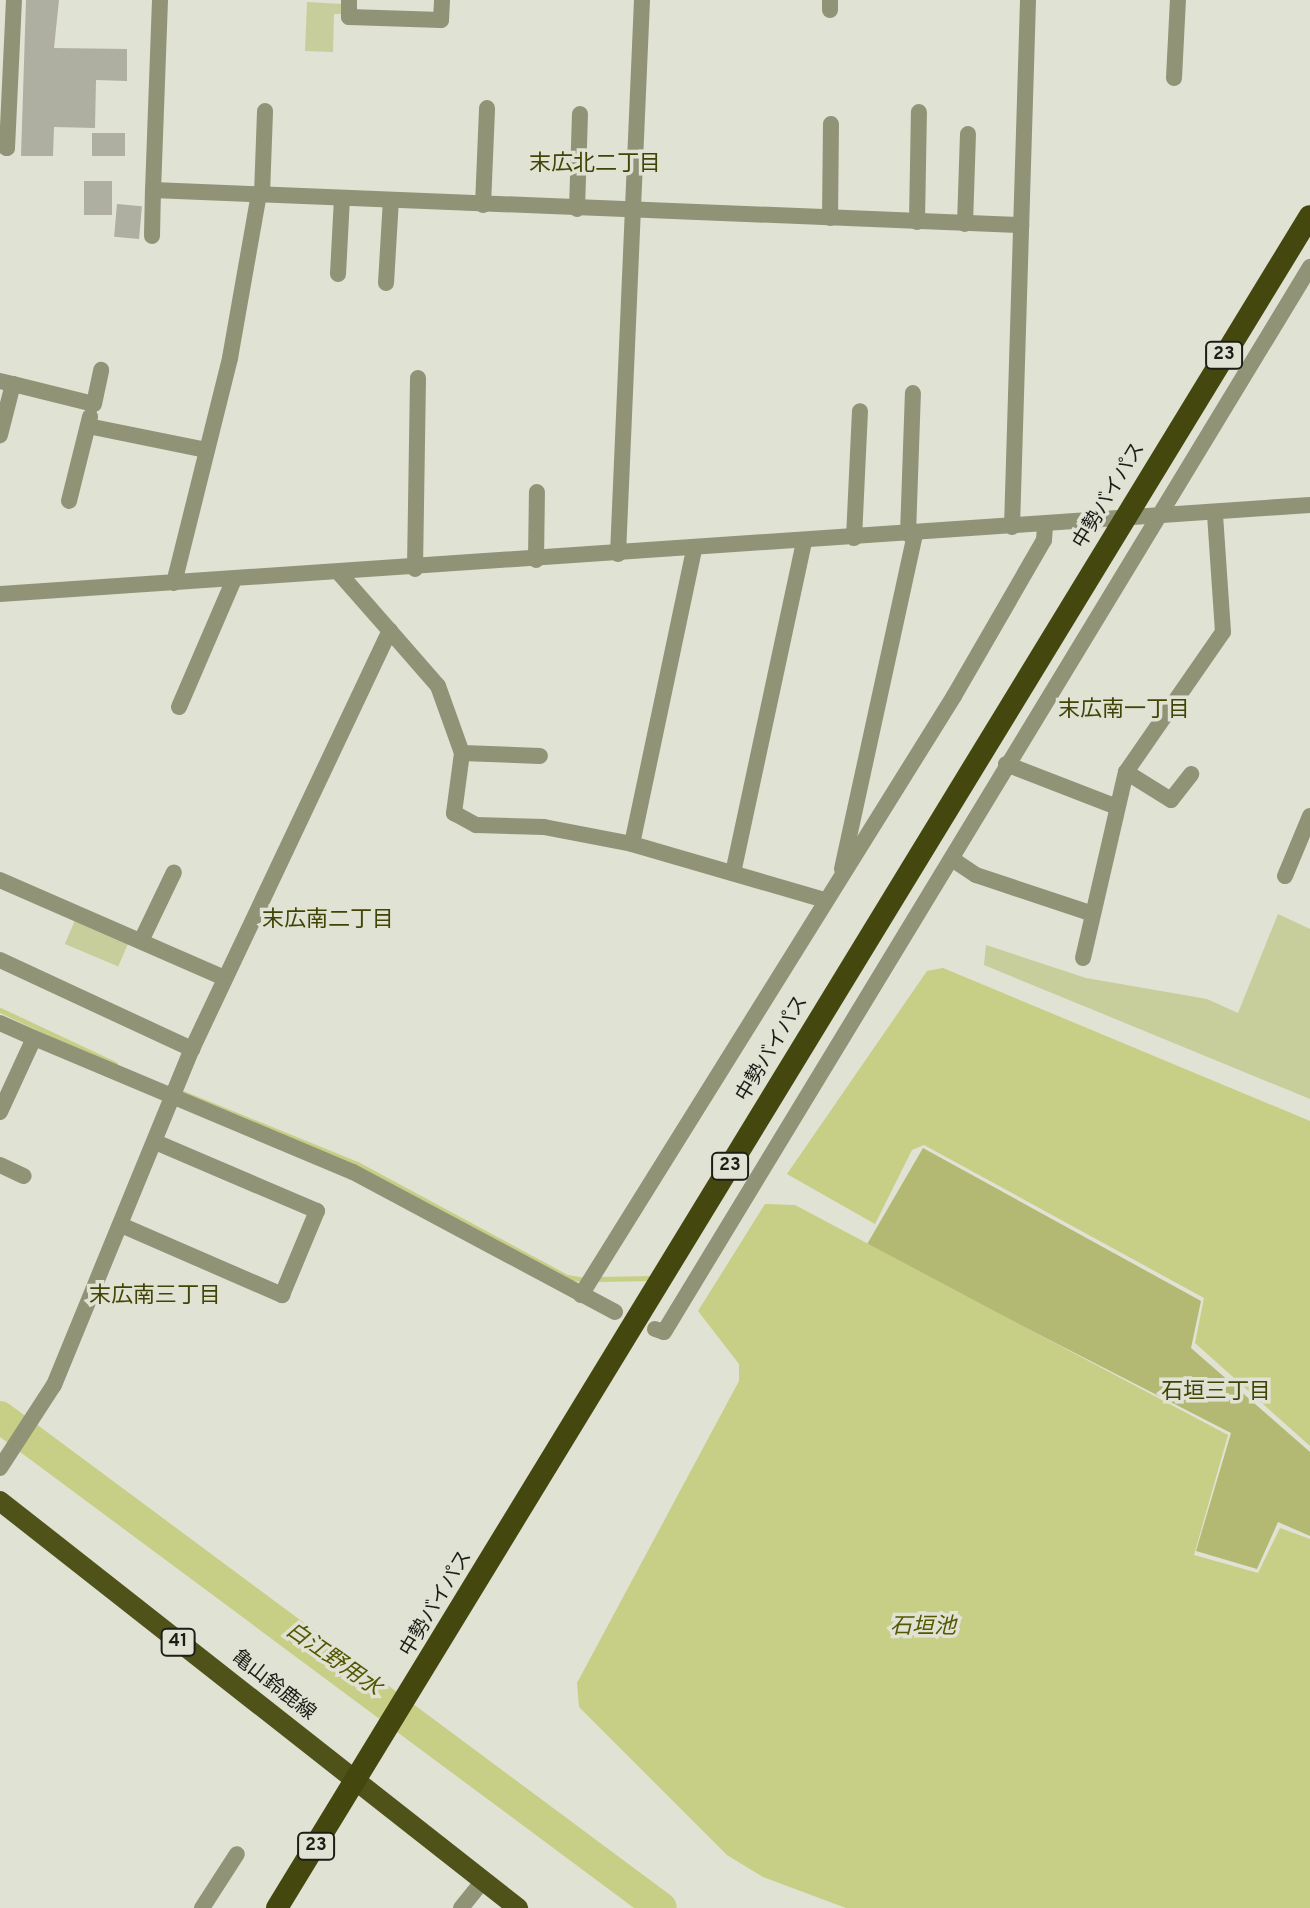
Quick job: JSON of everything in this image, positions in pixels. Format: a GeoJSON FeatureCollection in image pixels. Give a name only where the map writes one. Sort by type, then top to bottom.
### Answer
{"type":"FeatureCollection","features":[{"type":"Feature","properties":{"kind":"highway","name":"中勢バイパス"},"geometry":{"type":"LineString","coordinates":[[277,1908],[356,1784],[1310,216]]}},
{"type":"Feature","properties":{"kind":"main road","name":"亀山鈴鹿線"},"geometry":{"type":"LineString","coordinates":[[0,1501],[356,1784],[518,1908]]}},
{"type":"Feature","properties":{"kind":"street"},"geometry":{"type":"LineString","coordinates":[[0,144],[7,148],[14,0]]}},
{"type":"Feature","properties":{"kind":"street"},"geometry":{"type":"LineString","coordinates":[[152,236],[160,0]]}},
{"type":"Feature","properties":{"kind":"street"},"geometry":{"type":"LineString","coordinates":[[349,0],[349,17],[441,20],[442,0]]}},
{"type":"Feature","properties":{"kind":"street"},"geometry":{"type":"LineString","coordinates":[[618,554],[642,0]]}},
{"type":"Feature","properties":{"kind":"street"},"geometry":{"type":"LineString","coordinates":[[1012,527],[1028,0]]}},
{"type":"Feature","properties":{"kind":"street"},"geometry":{"type":"LineString","coordinates":[[1174,78],[1178,0]]}},
{"type":"Feature","properties":{"kind":"street"},"geometry":{"type":"LineString","coordinates":[[483,205],[487,108]]}},
{"type":"Feature","properties":{"kind":"street"},"geometry":{"type":"LineString","coordinates":[[174,583],[206,450],[260,194],[265,111]]}},
{"type":"Feature","properties":{"kind":"street"},"geometry":{"type":"LineString","coordinates":[[917,222],[919,112]]}},
{"type":"Feature","properties":{"kind":"street"},"geometry":{"type":"LineString","coordinates":[[577,209],[580,114]]}},
{"type":"Feature","properties":{"kind":"street"},"geometry":{"type":"LineString","coordinates":[[830,218],[831,124]]}},
{"type":"Feature","properties":{"kind":"street"},"geometry":{"type":"LineString","coordinates":[[965,224],[968,134]]}},
{"type":"Feature","properties":{"kind":"street"},"geometry":{"type":"LineString","coordinates":[[153,190],[633,212],[1021,225]]}},
{"type":"Feature","properties":{"kind":"street"},"geometry":{"type":"LineString","coordinates":[[338,274],[342,198]]}},
{"type":"Feature","properties":{"kind":"street"},"geometry":{"type":"LineString","coordinates":[[386,283],[391,200]]}},
{"type":"Feature","properties":{"kind":"street"},"geometry":{"type":"LineString","coordinates":[[655,1329],[664,1332],[1310,267]]}},
{"type":"Feature","properties":{"kind":"street"},"geometry":{"type":"LineString","coordinates":[[69,501],[101,370]]}},
{"type":"Feature","properties":{"kind":"street"},"geometry":{"type":"LineString","coordinates":[[415,569],[418,378]]}},
{"type":"Feature","properties":{"kind":"street"},"geometry":{"type":"LineString","coordinates":[[0,435],[6,383],[94,404]]}},
{"type":"Feature","properties":{"kind":"street"},"geometry":{"type":"LineString","coordinates":[[840,878],[912,534],[913,393]]}},
{"type":"Feature","properties":{"kind":"street"},"geometry":{"type":"LineString","coordinates":[[854,538],[860,411]]}},
{"type":"Feature","properties":{"kind":"street"},"geometry":{"type":"LineString","coordinates":[[88,426],[206,450]]}},
{"type":"Feature","properties":{"kind":"street"},"geometry":{"type":"LineString","coordinates":[[536,560],[537,492]]}},
{"type":"Feature","properties":{"kind":"street"},"geometry":{"type":"LineString","coordinates":[[0,594],[1215,515],[1310,505]]}},
{"type":"Feature","properties":{"kind":"street"},"geometry":{"type":"LineString","coordinates":[[1083,958],[1126,772],[1223,632],[1215,515]]}},
{"type":"Feature","properties":{"kind":"street"},"geometry":{"type":"LineString","coordinates":[[581,1295],[954,696],[1044,540],[1045,524]]}},
{"type":"Feature","properties":{"kind":"street"},"geometry":{"type":"LineString","coordinates":[[733,873],[804,541]]}},
{"type":"Feature","properties":{"kind":"street"},"geometry":{"type":"LineString","coordinates":[[632,844],[694,550]]}},
{"type":"Feature","properties":{"kind":"street"},"geometry":{"type":"LineString","coordinates":[[340,574],[438,686],[462,753],[454,813],[465,819],[632,844],[825,900]]}},
{"type":"Feature","properties":{"kind":"street"},"geometry":{"type":"LineString","coordinates":[[179,707],[234,579]]}},
{"type":"Feature","properties":{"kind":"street"},"geometry":{"type":"LineString","coordinates":[[0,1468],[30,1426],[121,1225],[224,978],[390,631]]}},
{"type":"Feature","properties":{"kind":"street"},"geometry":{"type":"LineString","coordinates":[[462,753],[540,756]]}},
{"type":"Feature","properties":{"kind":"street"},"geometry":{"type":"LineString","coordinates":[[1006,764],[1117,807]]}},
{"type":"Feature","properties":{"kind":"street"},"geometry":{"type":"LineString","coordinates":[[1126,772],[1171,800],[1191,774]]}},
{"type":"Feature","properties":{"kind":"street"},"geometry":{"type":"LineString","coordinates":[[1285,876],[1310,816]]}},
{"type":"Feature","properties":{"kind":"street"},"geometry":{"type":"LineString","coordinates":[[952,859],[976,875],[1093,914]]}},
{"type":"Feature","properties":{"kind":"street"},"geometry":{"type":"LineString","coordinates":[[141,941],[174,872]]}},
{"type":"Feature","properties":{"kind":"street"},"geometry":{"type":"LineString","coordinates":[[0,880],[224,978]]}},
{"type":"Feature","properties":{"kind":"street"},"geometry":{"type":"LineString","coordinates":[[0,960],[192,1049]]}},
{"type":"Feature","properties":{"kind":"street"},"geometry":{"type":"LineString","coordinates":[[0,1023],[175,1091],[353,1172],[615,1312]]}},
{"type":"Feature","properties":{"kind":"street"},"geometry":{"type":"LineString","coordinates":[[0,1112],[34,1038]]}},
{"type":"Feature","properties":{"kind":"street"},"geometry":{"type":"LineString","coordinates":[[121,1225],[282,1295],[317,1211],[155,1142]]}},
{"type":"Feature","properties":{"kind":"street"},"geometry":{"type":"LineString","coordinates":[[0,1165],[24,1176]]}},
{"type":"Feature","properties":{"kind":"street"},"geometry":{"type":"LineString","coordinates":[[202,1908],[237,1854]]}},
{"type":"Feature","properties":{"kind":"street"},"geometry":{"type":"LineString","coordinates":[[461,1908],[483,1881]]}},
{"type":"Feature","properties":{"kind":"shaded area"},"geometry":{"type":"Polygon","coordinates":[[[307,2],[342,4],[342,14],[334,14],[333,52],[305,51],[307,2]]]}},
{"type":"Feature","properties":{"kind":"shaded area"},"geometry":{"type":"Polygon","coordinates":[[[1278,914],[1310,929],[1310,1099],[984,965],[986,945],[1086,978],[1207,999],[1238,1013],[1278,914]]]}},
{"type":"Feature","properties":{"kind":"shaded area"},"geometry":{"type":"Polygon","coordinates":[[[75,920],[128,943],[118,967],[65,944],[75,920]]]}},
{"type":"Feature","properties":{"kind":"shaded area"},"geometry":{"type":"Polygon","coordinates":[[[923,1148],[1201,1301],[1191,1348],[1310,1452],[1310,1536],[1278,1522],[1257,1569],[1196,1551],[1231,1433],[866,1246],[923,1148]]]}},
{"type":"Feature","properties":{"kind":"water"},"geometry":{"type":"Polygon","coordinates":[[[943,968],[1310,1121],[1310,1446],[1195,1343],[1204,1298],[924,1145],[912,1150],[875,1224],[787,1174],[927,971],[943,968]]]}},
{"type":"Feature","properties":{"kind":"water","name":"石垣池"},"geometry":{"type":"Polygon","coordinates":[[[765,1204],[795,1205],[1228,1435],[1194,1555],[1258,1573],[1280,1528],[1310,1539],[1310,1908],[846,1908],[763,1877],[727,1855],[579,1707],[577,1683],[739,1381],[739,1364],[698,1311],[765,1204]]]}},
{"type":"Feature","properties":{"kind":"building"},"geometry":{"type":"Polygon","coordinates":[[[26,0],[59,0],[54,48],[127,49],[127,81],[96,80],[95,128],[54,127],[53,156],[21,156],[26,0]]]}},
{"type":"Feature","properties":{"kind":"building"},"geometry":{"type":"Polygon","coordinates":[[[92,133],[125,133],[125,156],[92,156],[92,133]]]}},
{"type":"Feature","properties":{"kind":"building"},"geometry":{"type":"Polygon","coordinates":[[[84,181],[112,181],[112,215],[84,215],[84,181]]]}},
{"type":"Feature","properties":{"kind":"building"},"geometry":{"type":"Polygon","coordinates":[[[117,204],[142,206],[139,239],[114,237],[117,204]]]}},
{"type":"Feature","properties":{"kind":"waterway"},"geometry":{"type":"LineString","coordinates":[[0,1010],[115,1064]]}},
{"type":"Feature","properties":{"kind":"waterway"},"geometry":{"type":"LineString","coordinates":[[183,1093],[357,1164],[567,1277],[586,1280]]}},
{"type":"Feature","properties":{"kind":"waterway"},"geometry":{"type":"LineString","coordinates":[[596,1279],[654,1278]]}},
{"type":"Feature","properties":{"kind":"waterway","name":"白江野用水"},"geometry":{"type":"LineString","coordinates":[[0,1417],[661,1908]]}},
{"type":"Feature","properties":{"kind":"district","name":"末広北二丁目"},"geometry":{"type":"Point","coordinates":[595,165]}},
{"type":"Feature","properties":{"kind":"district","name":"末広南一丁目"},"geometry":{"type":"Point","coordinates":[1124,711]}},
{"type":"Feature","properties":{"kind":"district","name":"末広南二丁目"},"geometry":{"type":"Point","coordinates":[328,921]}},
{"type":"Feature","properties":{"kind":"district","name":"末広南三丁目"},"geometry":{"type":"Point","coordinates":[155,1297]}},
{"type":"Feature","properties":{"kind":"district","name":"石垣三丁目"},"geometry":{"type":"Point","coordinates":[1216,1393]}}]}
